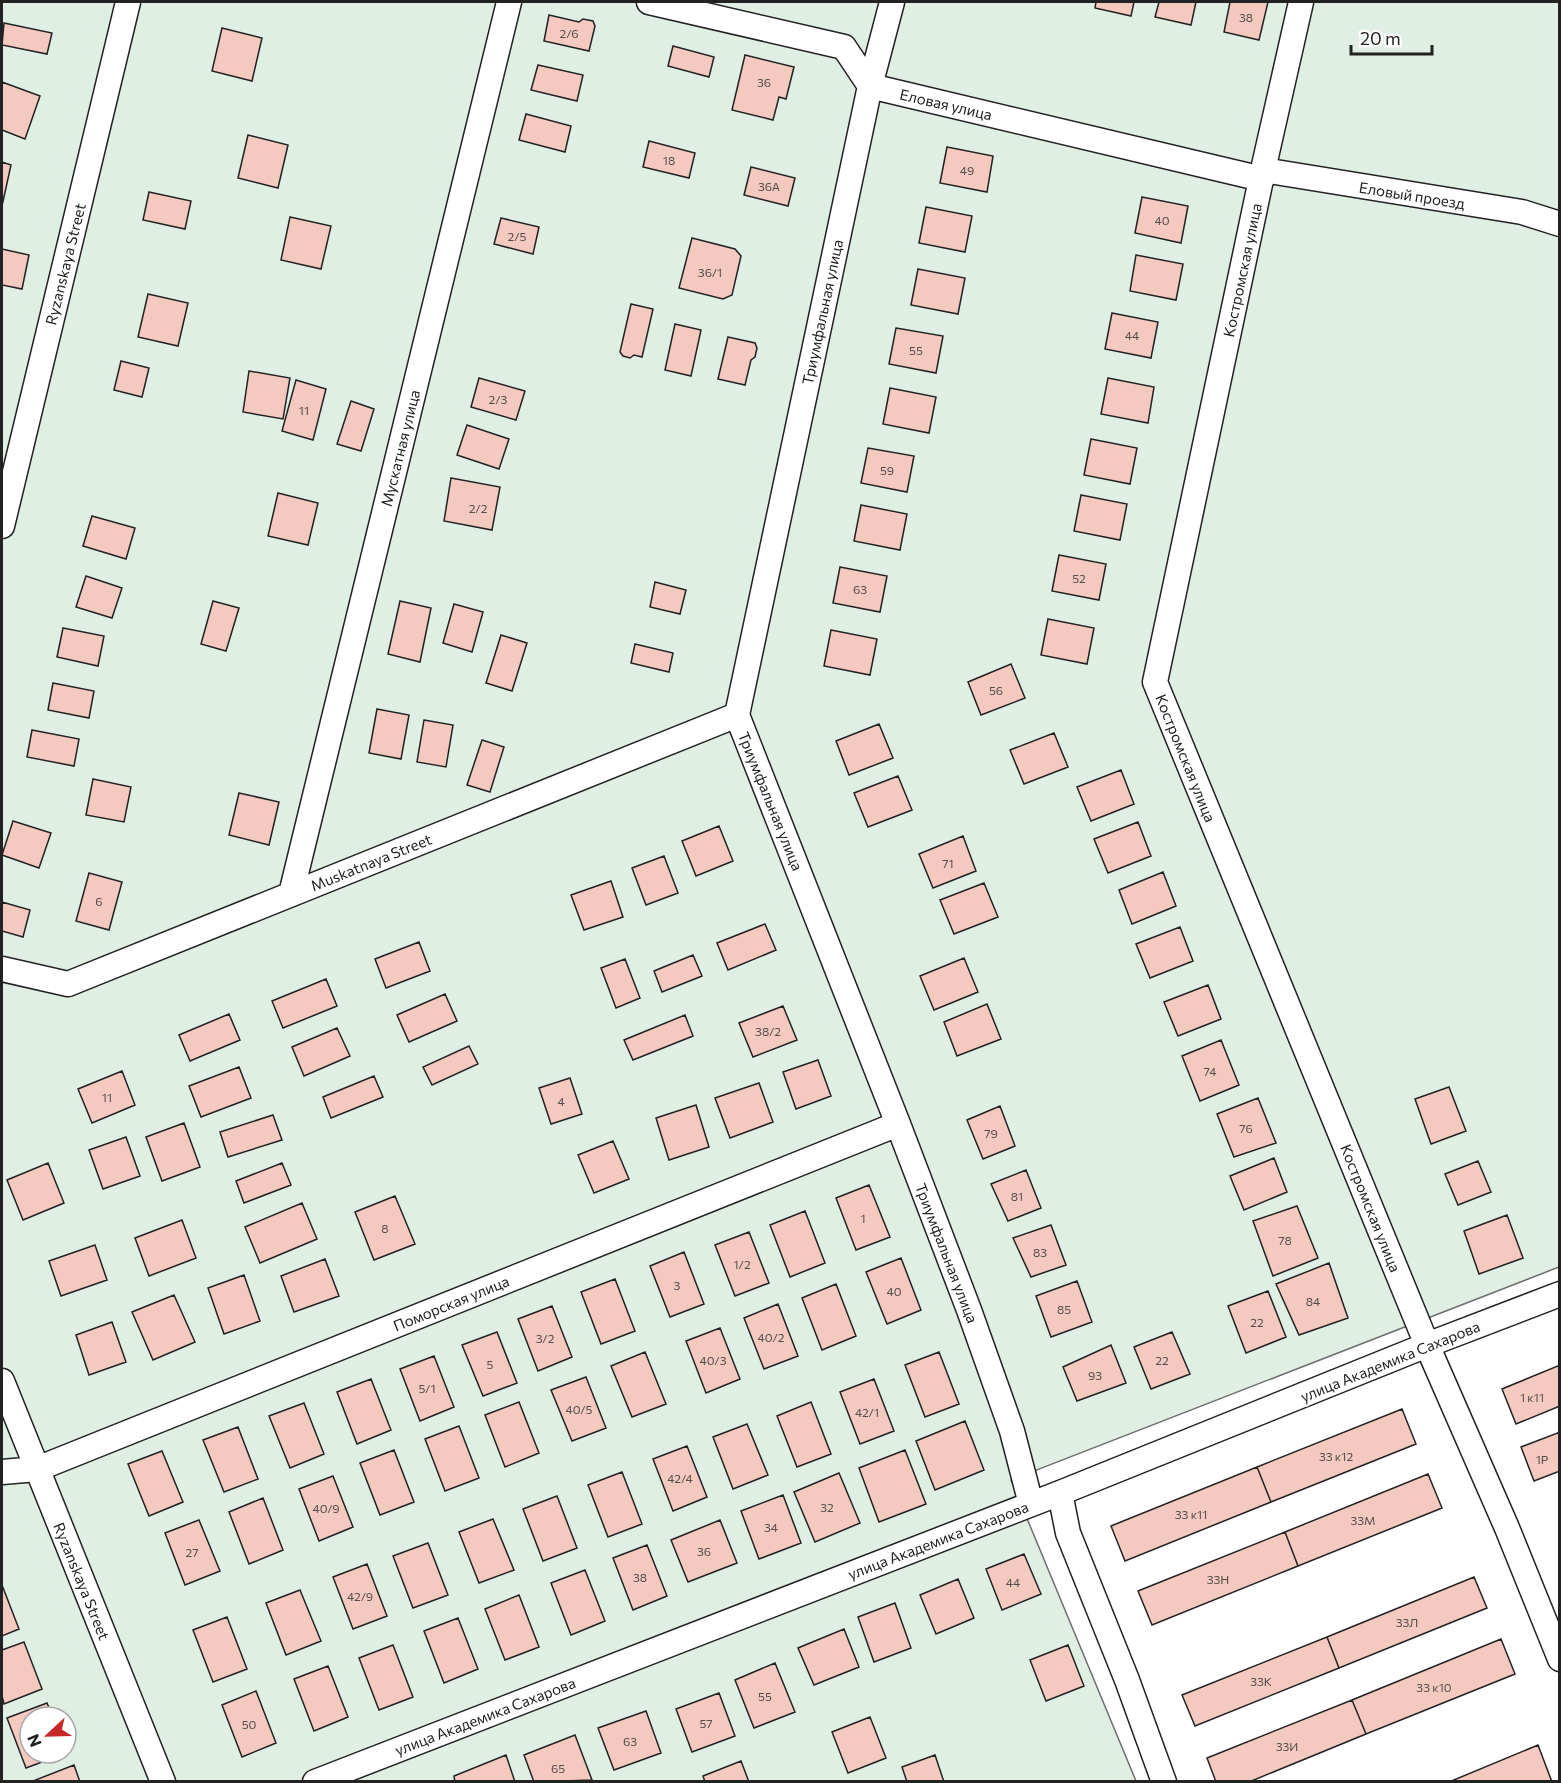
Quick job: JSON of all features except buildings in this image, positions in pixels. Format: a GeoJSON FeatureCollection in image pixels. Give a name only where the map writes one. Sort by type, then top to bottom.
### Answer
{"type":"FeatureCollection","features":[{"type":"Feature","properties":{"kind":"street","name":"Ryzanskaya Street"},"geometry":{"type":"LineString","coordinates":[[2,526],[128,2]]}},
{"type":"Feature","properties":{"kind":"street","name":"Мускатная улица"},"geometry":{"type":"LineString","coordinates":[[291,894],[509,2]]}},
{"type":"Feature","properties":{"kind":"street"},"geometry":{"type":"LineString","coordinates":[[649,2],[844,47],[870,86]]}},
{"type":"Feature","properties":{"kind":"street","name":"Триумфальная улица"},"geometry":{"type":"LineString","coordinates":[[892,2],[870,86],[737,715],[898,1124],[1012,1431],[1031,1504]]}},
{"type":"Feature","properties":{"kind":"street","name":"Костромская улица"},"geometry":{"type":"LineString","coordinates":[[1301,2],[1262,174],[1155,682],[1560,1659]]}},
{"type":"Feature","properties":{"kind":"street","name":"Еловая улица"},"geometry":{"type":"LineString","coordinates":[[870,86],[1262,174]]}},
{"type":"Feature","properties":{"kind":"street","name":"Еловый проезд"},"geometry":{"type":"LineString","coordinates":[[1262,174],[1522,212],[1560,224]]}},
{"type":"Feature","properties":{"kind":"street","name":"Muskatnaya Street"},"geometry":{"type":"LineString","coordinates":[[2,969],[68,984],[737,715]]}},
{"type":"Feature","properties":{"kind":"street","name":"Поморская улица"},"geometry":{"type":"LineString","coordinates":[[2,1472],[37,1469],[898,1124]]}},
{"type":"Feature","properties":{"kind":"street","name":"улица Академика Сахарова"},"geometry":{"type":"LineString","coordinates":[[315,1782],[1060,1494],[1560,1294]]}},
{"type":"Feature","properties":{"kind":"street","name":"Ryzanskaya Street"},"geometry":{"type":"LineString","coordinates":[[2,1381],[163,1782]]}},
{"type":"Feature","properties":{"kind":"street"},"geometry":{"type":"LineString","coordinates":[[1060,1494],[1068,1533],[1127,1680],[1164,1782]]}},
{"type":"Feature","properties":{"kind":"green space"},"geometry":{"type":"Polygon","coordinates":[[[2,2],[1559,2],[1559,1267],[1011,1480],[1136,1781],[2,1782],[2,2]]]}}]}
